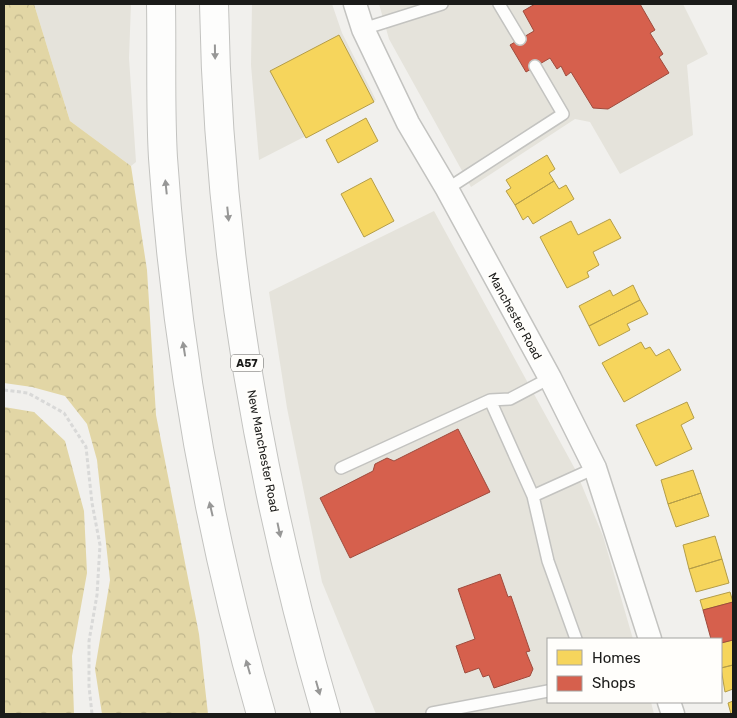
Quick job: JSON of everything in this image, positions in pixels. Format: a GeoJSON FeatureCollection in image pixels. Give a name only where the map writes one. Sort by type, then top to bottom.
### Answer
{"type":"FeatureCollection","features":[{"type":"Feature","properties":{"kind":"main road"},"geometry":{"type":"LineString","coordinates":[[161,4],[163,157],[178,313],[209,499],[241,643],[261,714]]}},
{"type":"Feature","properties":{"kind":"main road","name":"New Manchester Road"},"geometry":{"type":"LineString","coordinates":[[214,4],[218,118],[236,296],[255,418],[306,646],[326,714]]}},
{"type":"Feature","properties":{"kind":"street","name":"Manchester Road"},"geometry":{"type":"LineString","coordinates":[[355,4],[363,29],[408,123],[550,378],[595,468],[650,638]]}},
{"type":"Feature","properties":{"kind":"lane"},"geometry":{"type":"LineString","coordinates":[[363,29],[442,4]]}},
{"type":"Feature","properties":{"kind":"lane"},"geometry":{"type":"LineString","coordinates":[[499,4],[520,39]]}},
{"type":"Feature","properties":{"kind":"lane"},"geometry":{"type":"LineString","coordinates":[[446,189],[564,114],[536,66]]}},
{"type":"Feature","properties":{"kind":"lane"},"geometry":{"type":"LineString","coordinates":[[341,468],[490,400],[510,399],[550,378]]}},
{"type":"Feature","properties":{"kind":"lane"},"geometry":{"type":"LineString","coordinates":[[490,400],[533,496],[548,561],[576,638]]}},
{"type":"Feature","properties":{"kind":"lane"},"geometry":{"type":"LineString","coordinates":[[533,496],[595,468]]}},
{"type":"Feature","properties":{"kind":"lane"},"geometry":{"type":"LineString","coordinates":[[432,713],[547,691]]}},
{"type":"Feature","properties":{"kind":"path"},"geometry":{"type":"LineString","coordinates":[[4,390],[28,393],[64,413],[86,447],[92,503],[100,546],[97,595],[88,641],[92,714]]}},
{"type":"Feature","properties":{"kind":"shaded area"},"geometry":{"type":"Polygon","coordinates":[[[34,4],[131,4],[129,58],[136,162],[131,166],[70,121],[34,4]]]}},
{"type":"Feature","properties":{"kind":"shaded area"},"geometry":{"type":"Polygon","coordinates":[[[252,4],[332,4],[342,33],[376,100],[259,160],[251,65],[252,4]]]}},
{"type":"Feature","properties":{"kind":"shaded area"},"geometry":{"type":"Polygon","coordinates":[[[379,4],[683,4],[708,54],[687,65],[693,135],[620,174],[590,122],[575,119],[471,187],[389,39],[379,4]]]}},
{"type":"Feature","properties":{"kind":"shaded area"},"geometry":{"type":"Polygon","coordinates":[[[434,211],[575,469],[603,536],[633,638],[547,638],[547,703],[651,703],[654,714],[376,714],[322,582],[287,408],[269,292],[434,211]]]}},
{"type":"Feature","properties":{"kind":"green space"},"geometry":{"type":"Polygon","coordinates":[[[4,4],[34,4],[70,121],[131,166],[147,270],[156,415],[199,634],[208,714],[102,714],[95,669],[110,580],[97,460],[87,424],[65,396],[32,387],[4,383],[4,4]]]}},
{"type":"Feature","properties":{"kind":"green space"},"geometry":{"type":"Polygon","coordinates":[[[4,407],[34,412],[65,441],[84,511],[87,573],[72,656],[74,714],[4,714],[4,407]]]}},
{"type":"Feature","properties":{"kind":"building: Homes"},"geometry":{"type":"Polygon","coordinates":[[[339,35],[374,102],[306,138],[270,71],[339,35]]]}},
{"type":"Feature","properties":{"kind":"building: Homes"},"geometry":{"type":"Polygon","coordinates":[[[366,118],[378,141],[338,163],[326,140],[366,118]]]}},
{"type":"Feature","properties":{"kind":"building: Homes"},"geometry":{"type":"Polygon","coordinates":[[[547,155],[555,169],[549,173],[554,181],[515,205],[506,191],[511,188],[506,180],[547,155]]]}},
{"type":"Feature","properties":{"kind":"building: Homes"},"geometry":{"type":"Polygon","coordinates":[[[371,178],[394,221],[364,237],[341,194],[371,178]]]}},
{"type":"Feature","properties":{"kind":"building: Homes"},"geometry":{"type":"Polygon","coordinates":[[[554,181],[559,189],[566,185],[574,199],[533,224],[528,216],[523,220],[515,205],[554,181]]]}},
{"type":"Feature","properties":{"kind":"building: Homes"},"geometry":{"type":"Polygon","coordinates":[[[610,219],[621,238],[593,252],[599,265],[587,272],[589,277],[567,288],[540,237],[571,221],[578,235],[610,219]]]}},
{"type":"Feature","properties":{"kind":"building: Homes"},"geometry":{"type":"Polygon","coordinates":[[[633,285],[640,300],[589,326],[579,306],[610,290],[613,296],[633,285]]]}},
{"type":"Feature","properties":{"kind":"building: Homes"},"geometry":{"type":"Polygon","coordinates":[[[640,300],[648,314],[627,324],[630,330],[599,346],[589,326],[640,300]]]}},
{"type":"Feature","properties":{"kind":"building: Homes"},"geometry":{"type":"Polygon","coordinates":[[[641,342],[645,349],[650,347],[656,356],[669,349],[681,370],[624,402],[602,363],[641,342]]]}},
{"type":"Feature","properties":{"kind":"building: Homes"},"geometry":{"type":"Polygon","coordinates":[[[687,402],[694,418],[681,425],[692,449],[656,466],[636,425],[687,402]]]}},
{"type":"Feature","properties":{"kind":"building: Homes"},"geometry":{"type":"Polygon","coordinates":[[[693,470],[701,493],[668,504],[661,480],[693,470]]]}},
{"type":"Feature","properties":{"kind":"building: Homes"},"geometry":{"type":"Polygon","coordinates":[[[701,493],[709,516],[676,527],[668,504],[701,493]]]}},
{"type":"Feature","properties":{"kind":"building: Homes"},"geometry":{"type":"Polygon","coordinates":[[[715,536],[722,559],[689,569],[683,545],[715,536]]]}},
{"type":"Feature","properties":{"kind":"building: Homes"},"geometry":{"type":"Polygon","coordinates":[[[722,559],[729,583],[696,592],[689,569],[722,559]]]}},
{"type":"Feature","properties":{"kind":"building: Homes"},"geometry":{"type":"Polygon","coordinates":[[[730,592],[733,602],[703,610],[700,600],[730,592]]]}},
{"type":"Feature","properties":{"kind":"building: Homes"},"geometry":{"type":"Polygon","coordinates":[[[733,640],[733,665],[722,668],[722,643],[733,640]]]}},
{"type":"Feature","properties":{"kind":"building: Homes"},"geometry":{"type":"Polygon","coordinates":[[[733,665],[733,689],[725,692],[722,674],[722,668],[733,665]]]}},
{"type":"Feature","properties":{"kind":"building: Homes"},"geometry":{"type":"Polygon","coordinates":[[[733,701],[733,714],[731,714],[728,703],[733,701]]]}},
{"type":"Feature","properties":{"kind":"building: Shops"},"geometry":{"type":"Polygon","coordinates":[[[535,4],[640,4],[655,30],[650,33],[663,54],[659,57],[669,73],[608,109],[593,108],[571,72],[566,76],[561,66],[557,69],[550,58],[526,72],[510,45],[534,31],[523,11],[535,4]]]}},
{"type":"Feature","properties":{"kind":"building: Shops"},"geometry":{"type":"Polygon","coordinates":[[[458,429],[490,492],[350,558],[320,498],[373,471],[375,464],[387,458],[394,461],[458,429]]]}},
{"type":"Feature","properties":{"kind":"building: Shops"},"geometry":{"type":"Polygon","coordinates":[[[500,574],[508,597],[511,596],[530,651],[526,652],[533,669],[530,676],[494,688],[489,675],[483,677],[479,668],[465,673],[456,646],[475,639],[458,589],[500,574]]]}},
{"type":"Feature","properties":{"kind":"building: Shops"},"geometry":{"type":"Polygon","coordinates":[[[733,602],[733,640],[722,643],[722,638],[711,638],[703,610],[733,602]]]}}]}
